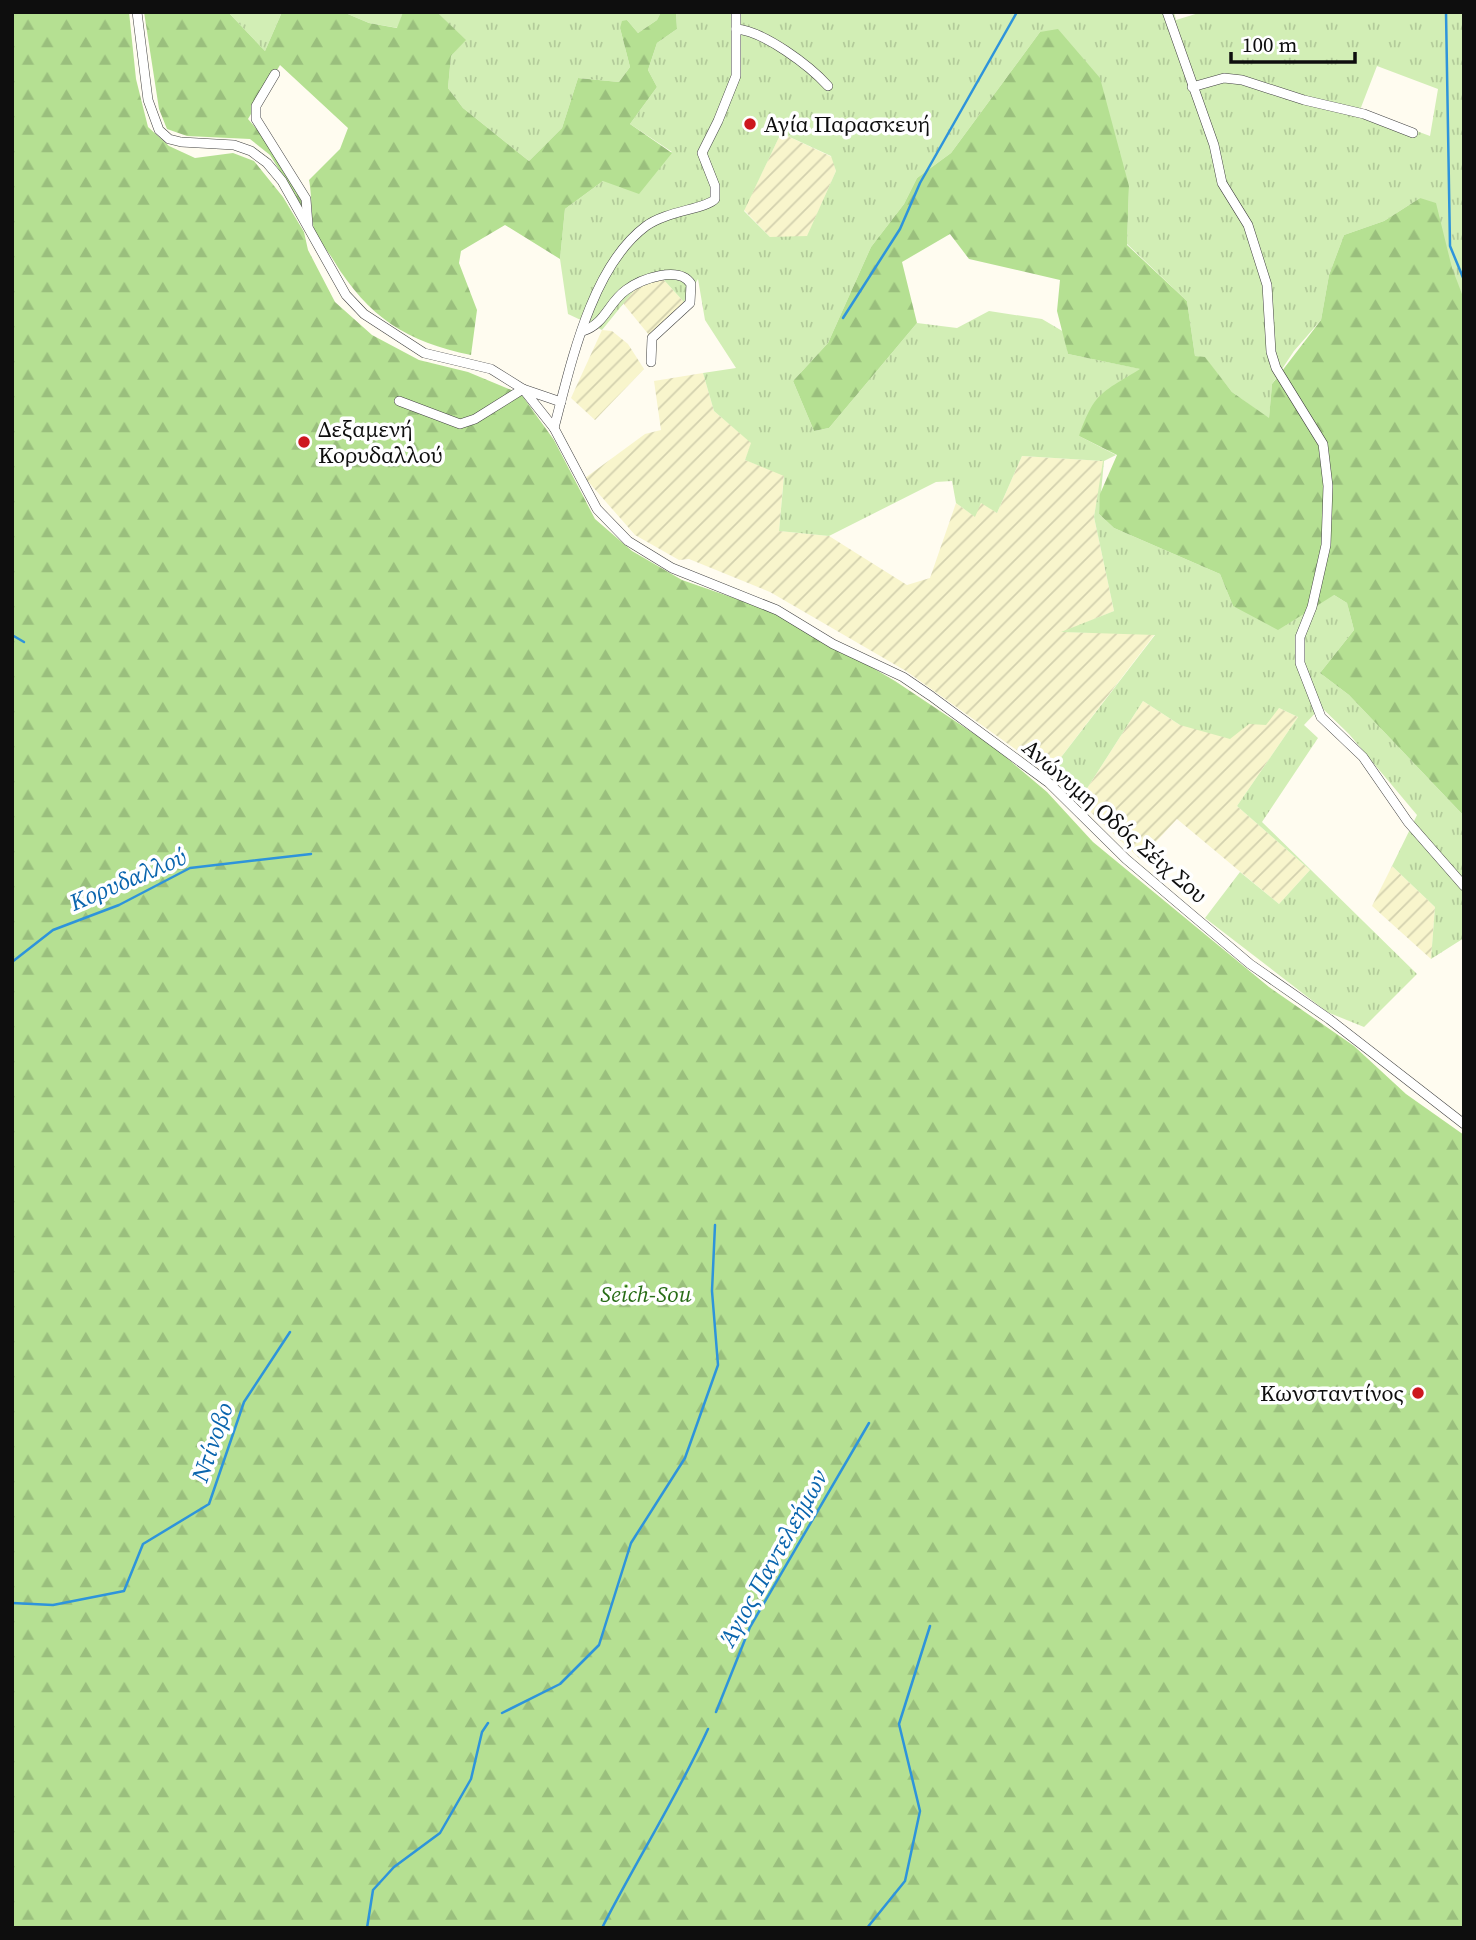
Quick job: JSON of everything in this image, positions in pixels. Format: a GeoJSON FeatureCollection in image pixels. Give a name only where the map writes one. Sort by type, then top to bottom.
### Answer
{"type":"FeatureCollection","features":[{"type":"Feature","properties":{"kind":"street","name":"Ανώνυμη Οδός Σέιχ Σου"},"geometry":{"type":"LineString","coordinates":[[136,12],[148,100],[159,130],[169,139],[181,142],[234,145],[251,150],[282,181],[346,295],[379,326],[424,353],[491,369],[523,389],[554,428],[597,509],[628,541],[672,568],[777,610],[833,644],[903,677],[932,696],[1049,783],[1118,852],[1250,964],[1329,1019],[1464,1124]]}},
{"type":"Feature","properties":{"kind":"street"},"geometry":{"type":"LineString","coordinates":[[554,428],[583,331],[603,277],[637,233],[673,211],[706,206],[715,199],[716,192],[702,153],[736,76],[736,12]]}},
{"type":"Feature","properties":{"kind":"street"},"geometry":{"type":"LineString","coordinates":[[1167,12],[1214,145],[1222,183],[1248,225],[1267,285],[1271,352],[1276,368],[1323,444],[1328,486],[1326,545],[1312,607],[1300,637],[1300,663],[1321,717],[1363,757],[1408,822],[1464,886]]}},
{"type":"Feature","properties":{"kind":"street"},"geometry":{"type":"LineString","coordinates":[[736,29],[746,30],[789,54],[812,69],[828,86]]}},
{"type":"Feature","properties":{"kind":"street"},"geometry":{"type":"LineString","coordinates":[[275,74],[256,106],[256,119],[306,199],[308,227]]}},
{"type":"Feature","properties":{"kind":"street"},"geometry":{"type":"LineString","coordinates":[[1192,87],[1224,78],[1242,80],[1304,100],[1364,114],[1413,133]]}},
{"type":"Feature","properties":{"kind":"street"},"geometry":{"type":"LineString","coordinates":[[583,331],[597,326],[627,289],[662,277],[684,275],[691,284],[690,303],[652,338],[651,362]]}},
{"type":"Feature","properties":{"kind":"street"},"geometry":{"type":"LineString","coordinates":[[399,401],[455,423],[468,423],[523,389],[561,401]]}},
{"type":"Feature","properties":{"kind":"shaded area"},"geometry":{"type":"Polygon","coordinates":[[[781,133],[832,157],[836,171],[807,237],[770,237],[744,210],[781,133]]]}},
{"type":"Feature","properties":{"kind":"shaded area"},"geometry":{"type":"Polygon","coordinates":[[[663,279],[684,302],[649,335],[622,302],[636,288],[663,279]]]}},
{"type":"Feature","properties":{"kind":"shaded area"},"geometry":{"type":"Polygon","coordinates":[[[602,330],[612,331],[628,344],[644,369],[595,420],[571,398],[602,330]]]}},
{"type":"Feature","properties":{"kind":"shaded area"},"geometry":{"type":"Polygon","coordinates":[[[703,373],[714,411],[752,443],[745,460],[784,475],[779,531],[829,536],[907,585],[930,578],[956,503],[974,516],[981,502],[997,513],[1022,456],[1104,461],[1094,517],[1114,611],[1063,632],[1155,634],[1049,773],[906,671],[770,592],[689,559],[679,560],[635,535],[585,478],[645,434],[661,430],[654,381],[703,373]]]}},
{"type":"Feature","properties":{"kind":"shaded area"},"geometry":{"type":"Polygon","coordinates":[[[1143,701],[1180,725],[1249,724],[1279,708],[1298,717],[1237,806],[1310,870],[1279,904],[1177,819],[1140,859],[1079,801],[1143,701]]]}},
{"type":"Feature","properties":{"kind":"shaded area"},"geometry":{"type":"Polygon","coordinates":[[[1392,866],[1435,907],[1431,959],[1372,906],[1392,866]]]}},
{"type":"Feature","properties":{"kind":"green space","name":"Seich-Sou"},"geometry":{"type":"Polygon","coordinates":[[[12,12],[129,12],[136,79],[148,127],[169,146],[195,158],[233,153],[254,161],[283,197],[304,232],[308,250],[335,302],[372,335],[419,360],[468,372],[521,394],[554,440],[595,519],[632,551],[682,580],[783,615],[895,681],[994,747],[1047,792],[1093,842],[1269,987],[1354,1046],[1406,1094],[1464,1135],[1464,1928],[12,1928],[12,12]]]}},
{"type":"Feature","properties":{"kind":"green space"},"geometry":{"type":"Polygon","coordinates":[[[144,12],[228,12],[265,51],[282,12],[343,12],[369,23],[397,28],[403,12],[437,12],[466,40],[451,56],[448,88],[463,108],[529,161],[562,128],[578,78],[619,82],[630,67],[620,28],[622,21],[627,20],[638,33],[657,20],[661,12],[676,12],[677,29],[657,43],[648,70],[657,87],[630,124],[672,153],[639,194],[603,181],[565,209],[560,259],[505,225],[461,251],[459,263],[477,310],[471,355],[448,350],[408,334],[375,312],[347,281],[316,233],[309,180],[340,149],[348,128],[280,65],[248,119],[274,149],[308,211],[306,213],[270,155],[250,139],[187,136],[167,129],[159,109],[144,12]]]}},
{"type":"Feature","properties":{"kind":"green space"},"geometry":{"type":"Polygon","coordinates":[[[228,12],[282,12],[265,51],[228,12]]]}},
{"type":"Feature","properties":{"kind":"green space"},"geometry":{"type":"Polygon","coordinates":[[[343,12],[403,12],[398,28],[369,23],[343,12]]]}},
{"type":"Feature","properties":{"kind":"green space"},"geometry":{"type":"Polygon","coordinates":[[[437,12],[661,12],[657,20],[638,33],[627,20],[620,28],[630,67],[619,82],[578,78],[562,128],[529,161],[463,108],[448,88],[451,56],[465,40],[437,12]]]}},
{"type":"Feature","properties":{"kind":"green space"},"geometry":{"type":"Polygon","coordinates":[[[676,12],[1174,12],[1176,20],[1202,12],[1464,12],[1464,299],[1420,198],[1384,221],[1344,235],[1329,275],[1321,320],[1294,351],[1272,384],[1269,419],[1232,392],[1205,358],[1195,356],[1187,301],[1127,244],[1129,186],[1040,32],[951,153],[917,178],[904,204],[871,247],[828,343],[793,381],[814,431],[829,428],[917,323],[957,328],[989,311],[1042,319],[1064,332],[1068,354],[1141,369],[1079,436],[1116,455],[1104,461],[1099,514],[1114,528],[1220,574],[1233,606],[1334,595],[1347,603],[1354,630],[1320,673],[1349,695],[1464,816],[1464,938],[1431,959],[1435,907],[1392,866],[1417,815],[1349,734],[1321,707],[1304,725],[1318,738],[1262,822],[1417,974],[1364,1027],[1327,1012],[1205,918],[1240,872],[1279,904],[1310,870],[1237,806],[1298,717],[1279,708],[1266,725],[1249,724],[1230,739],[1180,725],[1143,701],[1079,801],[1049,773],[1155,635],[1061,632],[1114,611],[1094,517],[1103,461],[1022,456],[997,513],[981,503],[975,517],[956,503],[952,481],[936,482],[829,536],[779,531],[784,476],[745,460],[751,443],[714,411],[703,373],[736,368],[705,320],[698,279],[684,302],[663,279],[636,288],[602,330],[568,314],[560,259],[565,209],[603,181],[672,152],[630,124],[657,87],[648,70],[657,43],[677,29],[676,12]],[[1377,66],[1360,110],[1430,136],[1438,89],[1377,66]],[[781,133],[744,211],[770,237],[807,236],[836,171],[831,156],[781,133]]]}},
{"type":"Feature","properties":{"kind":"green space"},"geometry":{"type":"Polygon","coordinates":[[[1058,29],[1100,78],[1129,186],[1127,245],[1187,301],[1195,356],[1205,357],[1232,392],[1269,418],[1272,384],[1321,320],[1329,275],[1344,235],[1384,221],[1420,198],[1436,203],[1452,268],[1464,299],[1464,816],[1349,695],[1320,673],[1354,630],[1347,603],[1334,595],[1278,630],[1233,606],[1220,574],[1114,528],[1099,514],[1100,494],[1117,455],[1079,436],[1095,401],[1140,369],[1068,354],[1057,311],[1060,280],[969,259],[950,234],[902,262],[917,323],[829,428],[814,431],[793,381],[828,343],[871,247],[904,204],[917,178],[951,153],[1040,32],[1058,29]]]}},
{"type":"Feature","properties":{"kind":"waterway"},"geometry":{"type":"LineString","coordinates":[[843,318],[900,229],[920,183],[1017,12]]}},
{"type":"Feature","properties":{"kind":"waterway"},"geometry":{"type":"LineString","coordinates":[[1446,12],[1450,246],[1464,280]]}},
{"type":"Feature","properties":{"kind":"waterway"},"geometry":{"type":"LineString","coordinates":[[12,635],[24,642]]}},
{"type":"Feature","properties":{"kind":"waterway","name":"Κορυδαλλού"},"geometry":{"type":"LineString","coordinates":[[12,962],[53,930],[119,905],[190,868],[311,854]]}},
{"type":"Feature","properties":{"kind":"waterway","name":"Άγιος Παντελεήμων"},"geometry":{"type":"LineString","coordinates":[[502,1713],[560,1684],[599,1645],[631,1543],[685,1458],[718,1365],[712,1291],[715,1225]]}},
{"type":"Feature","properties":{"kind":"waterway","name":"Ντίνοβο"},"geometry":{"type":"LineString","coordinates":[[12,1603],[53,1605],[124,1591],[143,1544],[209,1504],[244,1402],[290,1332]]}},
{"type":"Feature","properties":{"kind":"waterway","name":"Άγιος Παντελεήμων"},"geometry":{"type":"LineString","coordinates":[[716,1712],[750,1627],[869,1423]]}},
{"type":"Feature","properties":{"kind":"waterway","name":"Άγιος Παντελεήμων"},"geometry":{"type":"LineString","coordinates":[[867,1928],[905,1881],[920,1811],[899,1724],[930,1626]]}},
{"type":"Feature","properties":{"kind":"waterway","name":"Άγιος Παντελεήμων"},"geometry":{"type":"LineString","coordinates":[[367,1928],[373,1890],[394,1867],[440,1833],[471,1779],[482,1732],[488,1723]]}},
{"type":"Feature","properties":{"kind":"waterway","name":"Άγιος Παντελεήμων"},"geometry":{"type":"LineString","coordinates":[[602,1928],[708,1729]]}},
{"type":"Feature","properties":{"kind":"place","name":"Αγία Παρασκευή"},"geometry":{"type":"Point","coordinates":[750,124]}},
{"type":"Feature","properties":{"kind":"place","name":"Δεξαμενή Κορυδαλλού"},"geometry":{"type":"Point","coordinates":[304,442]}},
{"type":"Feature","properties":{"kind":"place","name":"Κωνσταντίνος"},"geometry":{"type":"Point","coordinates":[1418,1393]}}]}
